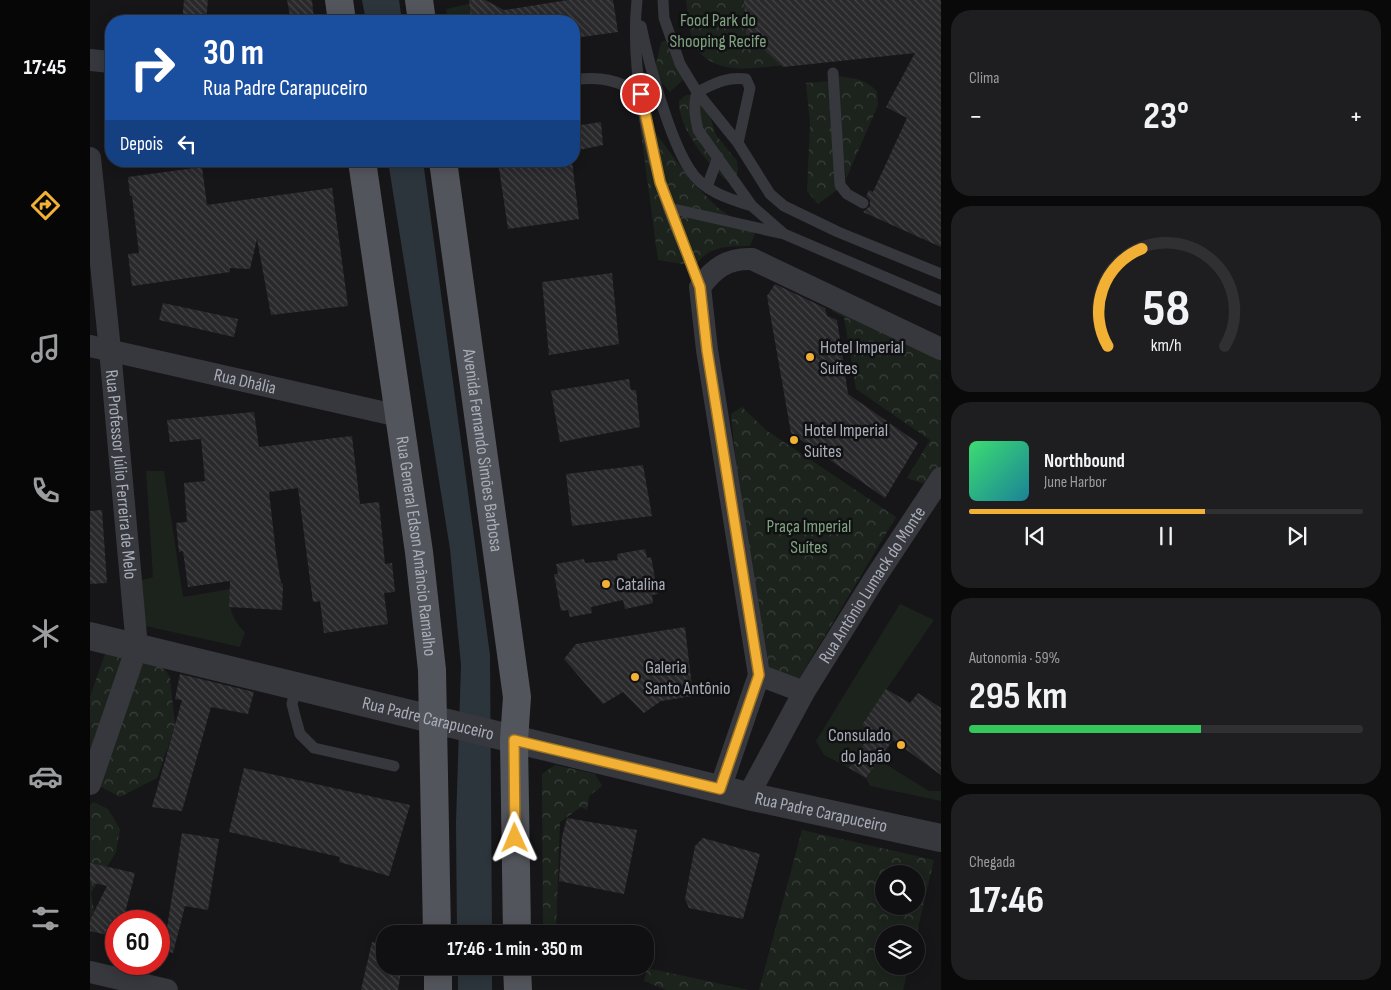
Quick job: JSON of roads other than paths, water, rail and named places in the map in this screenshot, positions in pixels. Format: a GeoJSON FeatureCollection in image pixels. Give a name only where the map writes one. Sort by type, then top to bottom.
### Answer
{"type":"FeatureCollection","features":[{"type":"Feature","properties":{"kind":"main road"},"geometry":{"type":"LineString","coordinates":[[339,0],[341,15]]}},
{"type":"Feature","properties":{"kind":"main road"},"geometry":{"type":"LineString","coordinates":[[419,0],[421,15]]}},
{"type":"Feature","properties":{"kind":"main road","name":"Rua General Edson Amâncio Ramalho"},"geometry":{"type":"LineString","coordinates":[[363,167],[420,562],[432,670],[436,722],[437,925]]}},
{"type":"Feature","properties":{"kind":"main road","name":"Avenida Fernando Simões Barbosa"},"geometry":{"type":"LineString","coordinates":[[443,167],[517,697],[503,738],[516,925]]}},
{"type":"Feature","properties":{"kind":"main road"},"geometry":{"type":"LineString","coordinates":[[438,975],[438,990]]}},
{"type":"Feature","properties":{"kind":"main road"},"geometry":{"type":"LineString","coordinates":[[517,975],[518,990]]}},
{"type":"Feature","properties":{"kind":"street"},"geometry":{"type":"LineString","coordinates":[[90,60],[105,61]]}},
{"type":"Feature","properties":{"kind":"street","name":"Rua Professor Júlio Ferreira de Melo"},"geometry":{"type":"LineString","coordinates":[[90,158],[100,348],[137,647],[90,784]]}},
{"type":"Feature","properties":{"kind":"street"},"geometry":{"type":"LineString","coordinates":[[720,789],[759,675],[707,350],[700,287],[720,266],[737,258],[752,259],[941,349]]}},
{"type":"Feature","properties":{"kind":"street","name":"Rua Dhália"},"geometry":{"type":"LineString","coordinates":[[100,348],[399,416]]}},
{"type":"Feature","properties":{"kind":"street","name":"Rua Antônio Lumack do Monte"},"geometry":{"type":"LineString","coordinates":[[748,796],[804,692],[875,578],[941,478]]}},
{"type":"Feature","properties":{"kind":"street","name":"Rua Padre Carapuceiro"},"geometry":{"type":"LineString","coordinates":[[90,636],[503,738],[748,796],[941,838]]}},
{"type":"Feature","properties":{"kind":"street"},"geometry":{"type":"LineString","coordinates":[[759,675],[804,692]]}},
{"type":"Feature","properties":{"kind":"street"},"geometry":{"type":"LineString","coordinates":[[90,972],[166,990]]}},
{"type":"Feature","properties":{"kind":"lane"},"geometry":{"type":"LineString","coordinates":[[663,0],[664,18],[680,64],[697,92],[738,143],[770,194],[784,206],[838,232],[941,274]]}},
{"type":"Feature","properties":{"kind":"lane"},"geometry":{"type":"LineString","coordinates":[[637,3],[636,38],[641,94],[660,182],[700,287]]}},
{"type":"Feature","properties":{"kind":"lane"},"geometry":{"type":"LineString","coordinates":[[637,3],[644,37],[673,134],[690,171],[708,187],[730,199],[752,206]]}},
{"type":"Feature","properties":{"kind":"lane"},"geometry":{"type":"LineString","coordinates":[[833,73],[840,185],[847,194],[864,203]]}},
{"type":"Feature","properties":{"kind":"lane"},"geometry":{"type":"LineString","coordinates":[[580,79],[595,77],[611,79],[641,94]]}},
{"type":"Feature","properties":{"kind":"lane"},"geometry":{"type":"LineString","coordinates":[[697,92],[734,77],[746,79],[750,88],[738,143]]}},
{"type":"Feature","properties":{"kind":"lane"},"geometry":{"type":"LineString","coordinates":[[697,92],[694,104],[698,130],[752,206],[784,234]]}},
{"type":"Feature","properties":{"kind":"lane"},"geometry":{"type":"LineString","coordinates":[[708,187],[718,157]]}},
{"type":"Feature","properties":{"kind":"lane"},"geometry":{"type":"LineString","coordinates":[[669,208],[784,234],[941,300]]}},
{"type":"Feature","properties":{"kind":"lane"},"geometry":{"type":"LineString","coordinates":[[296,687],[292,704],[294,716],[300,734],[314,748],[394,766]]}},
{"type":"Feature","properties":{"kind":"place","name":"Hotel Imperial Suítes"},"geometry":{"type":"Point","coordinates":[810,357]}},
{"type":"Feature","properties":{"kind":"place","name":"Hotel Imperial Suites"},"geometry":{"type":"Point","coordinates":[794,440]}},
{"type":"Feature","properties":{"kind":"place","name":"Catalina"},"geometry":{"type":"Point","coordinates":[606,584]}},
{"type":"Feature","properties":{"kind":"place","name":"Galeria Santo Antônio"},"geometry":{"type":"Point","coordinates":[635,677]}},
{"type":"Feature","properties":{"kind":"place","name":"Consulado do Japão"},"geometry":{"type":"Point","coordinates":[901,745]}},
{"type":"Feature","properties":{"kind":"park label","name":"Food Park do Shooping Recife"},"geometry":{"type":"Point","coordinates":[718,30]}},
{"type":"Feature","properties":{"kind":"park label","name":"Praça Imperial Suítes"},"geometry":{"type":"Point","coordinates":[809,536]}}]}
